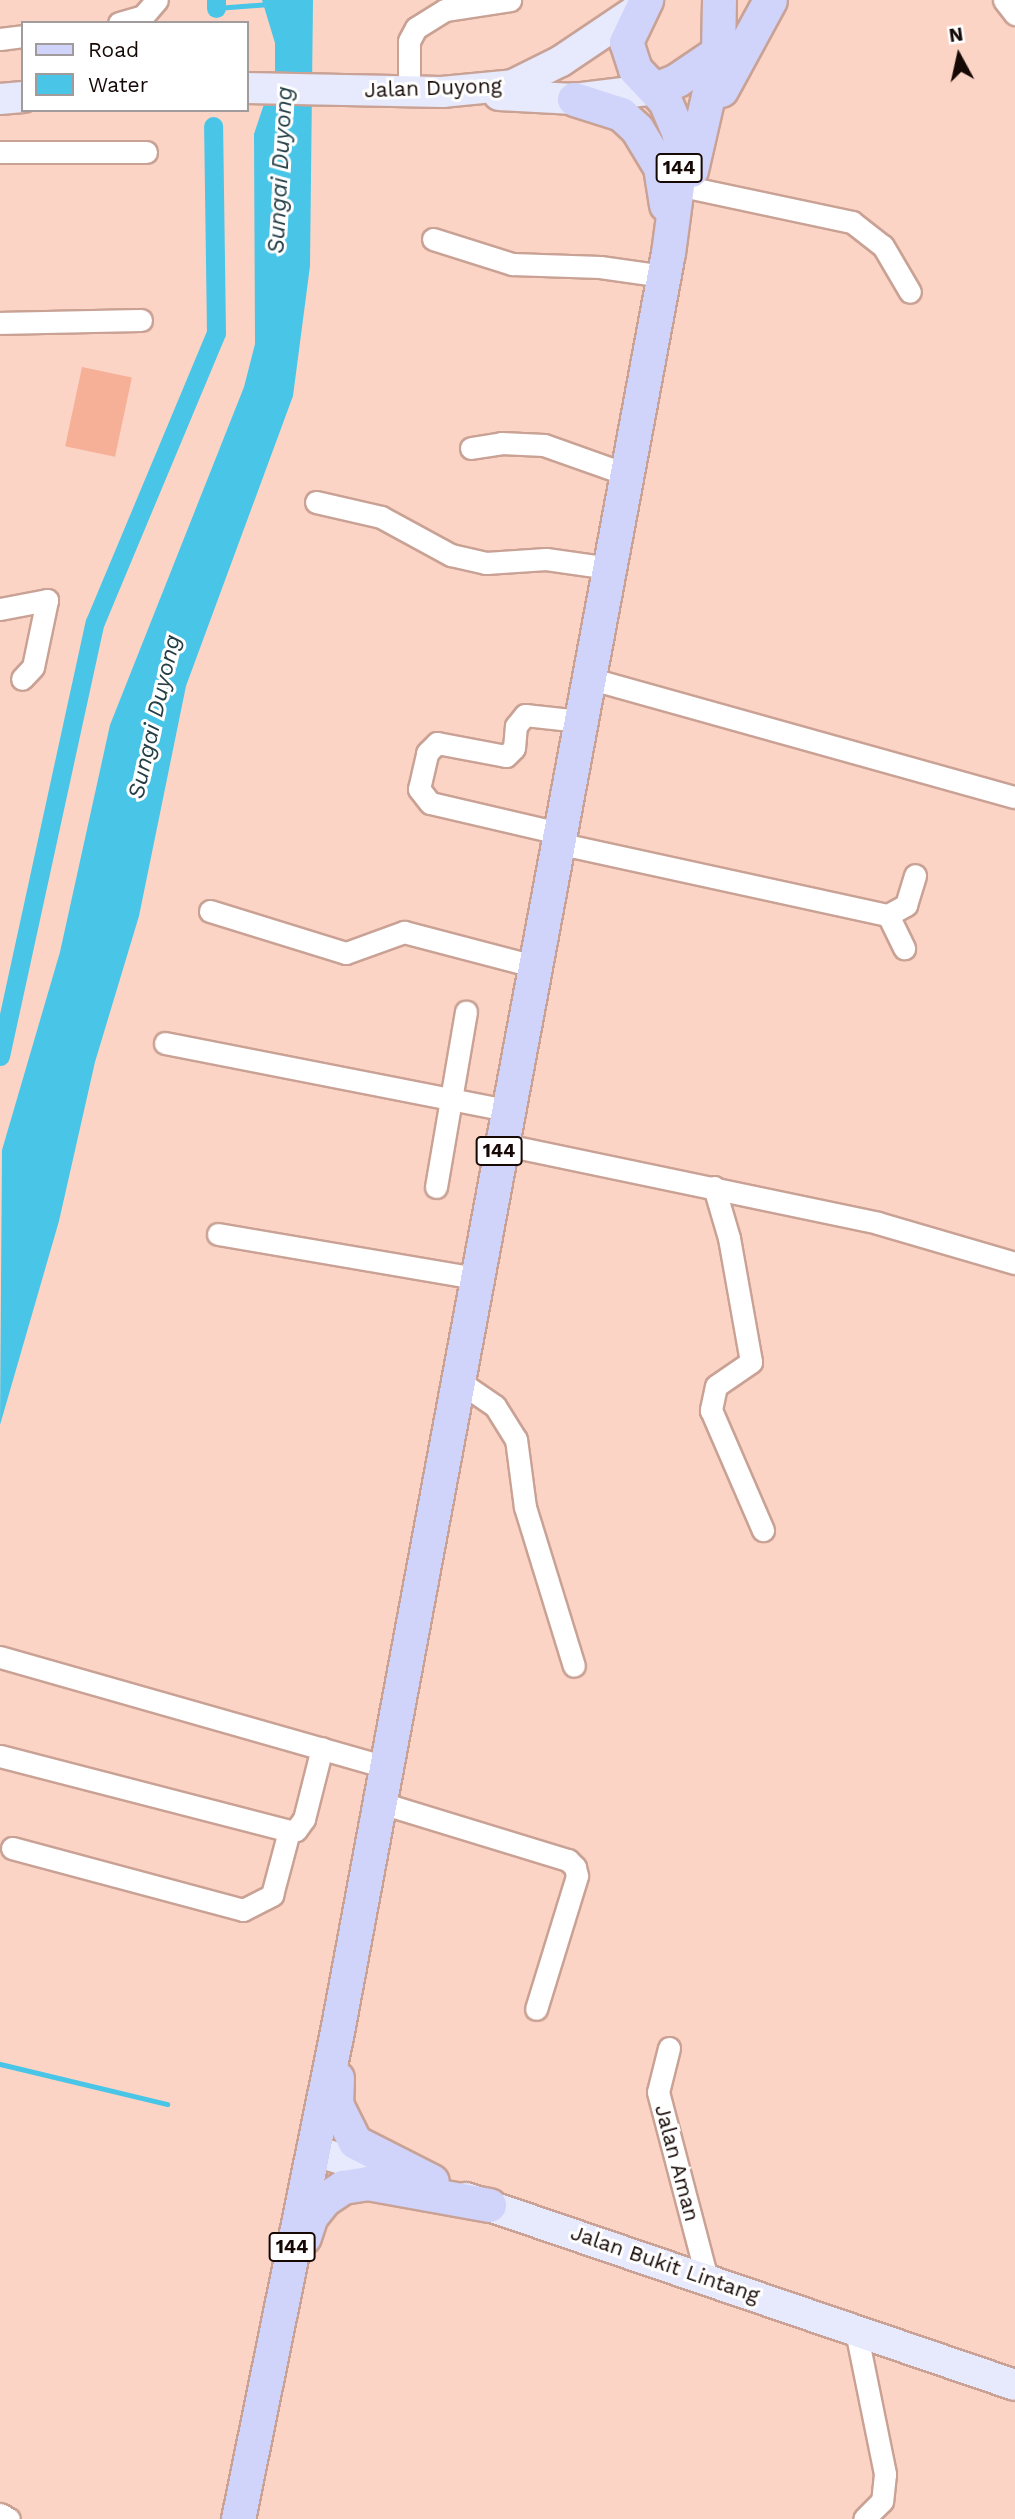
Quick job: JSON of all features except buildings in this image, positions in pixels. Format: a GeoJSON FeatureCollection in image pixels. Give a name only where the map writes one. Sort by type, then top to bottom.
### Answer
{"type":"FeatureCollection","features":[{"type":"Feature","properties":{"kind":"main road","name":"144"},"geometry":{"type":"LineString","coordinates":[[665,264],[698,143],[718,52],[719,0]]}},
{"type":"Feature","properties":{"kind":"main road","name":"144"},"geometry":{"type":"LineString","coordinates":[[655,89],[677,80],[718,52],[768,0]]}},
{"type":"Feature","properties":{"kind":"main road"},"geometry":{"type":"LineString","coordinates":[[698,143],[722,87],[768,0]]}},
{"type":"Feature","properties":{"kind":"main road","name":"Jalan Duyong"},"geometry":{"type":"LineString","coordinates":[[248,88],[442,92],[513,85],[537,76],[643,2]]}},
{"type":"Feature","properties":{"kind":"main road","name":"144"},"geometry":{"type":"LineString","coordinates":[[238,2519],[338,2026],[665,264],[681,156],[673,116],[655,89],[635,69],[626,42],[643,2]]}},
{"type":"Feature","properties":{"kind":"main road"},"geometry":{"type":"LineString","coordinates":[[442,92],[574,99],[655,89]]}},
{"type":"Feature","properties":{"kind":"main road"},"geometry":{"type":"LineString","coordinates":[[0,99],[21,97]]}},
{"type":"Feature","properties":{"kind":"main road"},"geometry":{"type":"LineString","coordinates":[[574,99],[621,114],[652,149],[666,199],[665,264]]}},
{"type":"Feature","properties":{"kind":"main road"},"geometry":{"type":"LineString","coordinates":[[338,2026],[336,2104],[355,2142],[382,2160],[489,2205]]}},
{"type":"Feature","properties":{"kind":"main road","name":"Jalan Bukit Lintang"},"geometry":{"type":"LineString","coordinates":[[312,2150],[489,2205],[1015,2385]]}},
{"type":"Feature","properties":{"kind":"main road"},"geometry":{"type":"LineString","coordinates":[[273,2344],[311,2216],[343,2187],[367,2183],[489,2205]]}},
{"type":"Feature","properties":{"kind":"street"},"geometry":{"type":"LineString","coordinates":[[119,21],[144,16],[157,0]]}},
{"type":"Feature","properties":{"kind":"street"},"geometry":{"type":"LineString","coordinates":[[409,92],[409,41],[421,23],[445,10],[510,0]]}},
{"type":"Feature","properties":{"kind":"street"},"geometry":{"type":"LineString","coordinates":[[1004,0],[1015,14]]}},
{"type":"Feature","properties":{"kind":"street"},"geometry":{"type":"LineString","coordinates":[[0,39],[21,36]]}},
{"type":"Feature","properties":{"kind":"street"},"geometry":{"type":"LineString","coordinates":[[0,152],[146,152]]}},
{"type":"Feature","properties":{"kind":"street"},"geometry":{"type":"LineString","coordinates":[[687,187],[852,222],[883,246],[910,292]]}},
{"type":"Feature","properties":{"kind":"street"},"geometry":{"type":"LineString","coordinates":[[433,239],[512,264],[600,267],[665,264]]}},
{"type":"Feature","properties":{"kind":"street"},"geometry":{"type":"LineString","coordinates":[[0,323],[141,320]]}},
{"type":"Feature","properties":{"kind":"street"},"geometry":{"type":"LineString","coordinates":[[471,448],[501,443],[544,445],[626,474]]}},
{"type":"Feature","properties":{"kind":"street"},"geometry":{"type":"LineString","coordinates":[[316,502],[381,517],[451,555],[486,562],[546,559],[609,568]]}},
{"type":"Feature","properties":{"kind":"street"},"geometry":{"type":"LineString","coordinates":[[0,609],[47,600],[33,667],[22,679]]}},
{"type":"Feature","properties":{"kind":"street"},"geometry":{"type":"LineString","coordinates":[[588,678],[1015,797]]}},
{"type":"Feature","properties":{"kind":"street"},"geometry":{"type":"LineString","coordinates":[[580,721],[525,716],[516,726],[514,748],[506,756],[438,743],[427,752],[419,789],[430,803],[558,838],[888,915],[906,905],[915,874]]}},
{"type":"Feature","properties":{"kind":"street"},"geometry":{"type":"LineString","coordinates":[[210,911],[346,953],[404,932],[534,966]]}},
{"type":"Feature","properties":{"kind":"street"},"geometry":{"type":"LineString","coordinates":[[888,915],[904,948]]}},
{"type":"Feature","properties":{"kind":"street"},"geometry":{"type":"LineString","coordinates":[[436,1186],[466,1012]]}},
{"type":"Feature","properties":{"kind":"street"},"geometry":{"type":"LineString","coordinates":[[165,1043],[507,1110]]}},
{"type":"Feature","properties":{"kind":"street"},"geometry":{"type":"LineString","coordinates":[[501,1144],[878,1223],[1015,1263]]}},
{"type":"Feature","properties":{"kind":"street"},"geometry":{"type":"LineString","coordinates":[[714,1187],[729,1238],[751,1362],[716,1386],[711,1409],[764,1530]]}},
{"type":"Feature","properties":{"kind":"street"},"geometry":{"type":"LineString","coordinates":[[218,1234],[476,1278]]}},
{"type":"Feature","properties":{"kind":"street"},"geometry":{"type":"LineString","coordinates":[[457,1380],[495,1406],[516,1439],[525,1507],[574,1666]]}},
{"type":"Feature","properties":{"kind":"street"},"geometry":{"type":"LineString","coordinates":[[0,1657],[384,1767]]}},
{"type":"Feature","properties":{"kind":"street"},"geometry":{"type":"LineString","coordinates":[[0,1756],[289,1831],[296,1830],[304,1819],[322,1748]]}},
{"type":"Feature","properties":{"kind":"street"},"geometry":{"type":"LineString","coordinates":[[378,1802],[568,1860],[575,1867],[577,1876],[536,2009]]}},
{"type":"Feature","properties":{"kind":"street"},"geometry":{"type":"LineString","coordinates":[[12,1848],[243,1910],[272,1895],[289,1831]]}},
{"type":"Feature","properties":{"kind":"street","name":"Jalan Aman"},"geometry":{"type":"LineString","coordinates":[[669,2049],[657,2092],[707,2278]]}},
{"type":"Feature","properties":{"kind":"street"},"geometry":{"type":"LineString","coordinates":[[856,2331],[885,2482],[881,2501],[864,2519]]}},
{"type":"Feature","properties":{"kind":"street"},"geometry":{"type":"LineString","coordinates":[[0,2514],[9,2519]]}},
{"type":"Feature","properties":{"kind":"shaded area"},"geometry":{"type":"Polygon","coordinates":[[[82,367],[132,378],[115,457],[65,446],[82,367]]]}},
{"type":"Feature","properties":{"kind":"water","name":"Sungai Duyong"},"geometry":{"type":"Polygon","coordinates":[[[262,0],[313,0],[310,266],[293,396],[186,686],[139,916],[95,1062],[59,1221],[0,1425],[2,1150],[60,952],[110,725],[244,387],[255,344],[254,134],[275,71],[275,43],[262,0]]]}},
{"type":"Feature","properties":{"kind":"waterway"},"geometry":{"type":"LineString","coordinates":[[216,0],[216,8]]}},
{"type":"Feature","properties":{"kind":"waterway"},"geometry":{"type":"LineString","coordinates":[[216,8],[269,4]]}},
{"type":"Feature","properties":{"kind":"waterway"},"geometry":{"type":"LineString","coordinates":[[0,1056],[95,622],[216,333],[213,126]]}},
{"type":"Feature","properties":{"kind":"waterway"},"geometry":{"type":"LineString","coordinates":[[0,2064],[167,2104]]}}]}
